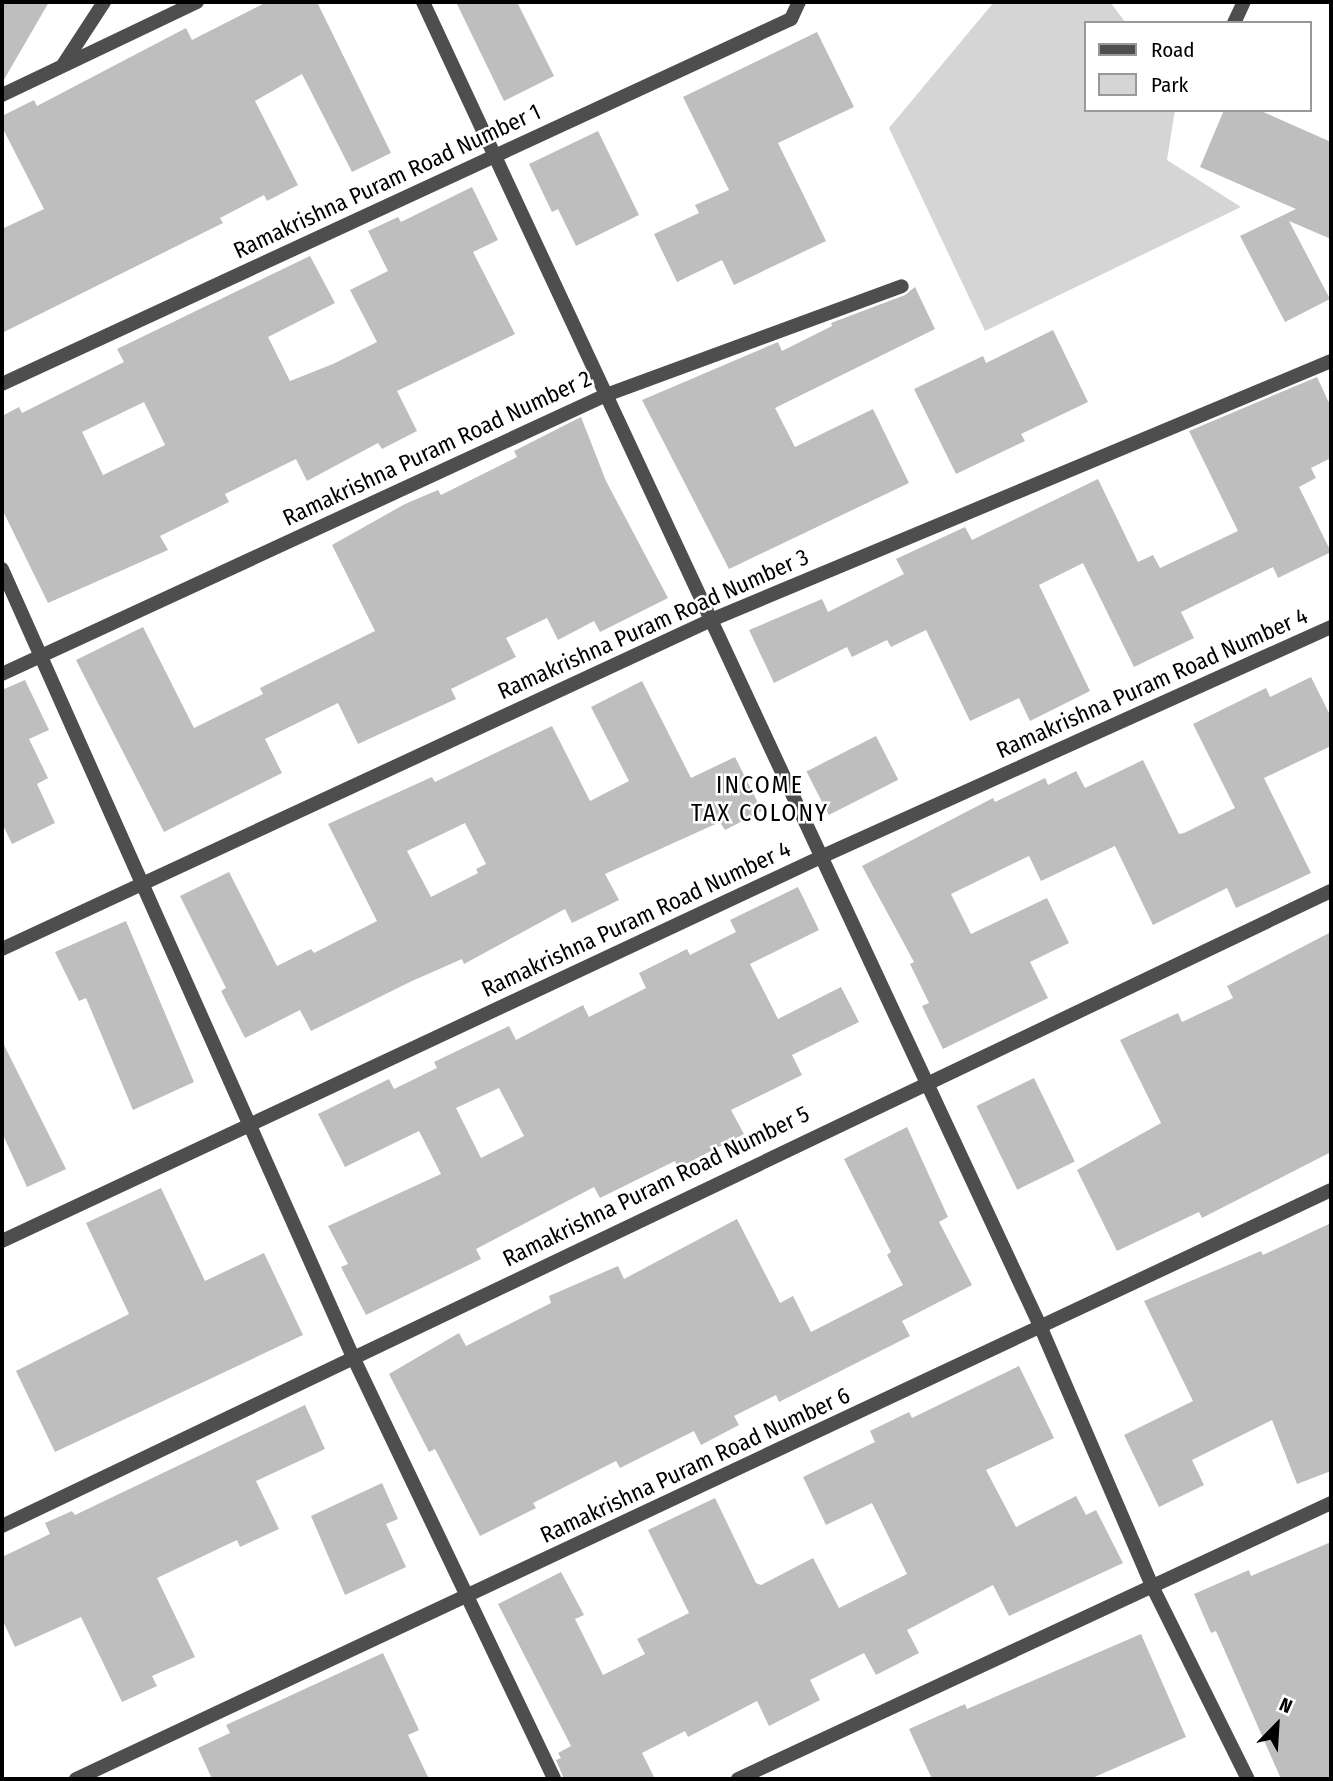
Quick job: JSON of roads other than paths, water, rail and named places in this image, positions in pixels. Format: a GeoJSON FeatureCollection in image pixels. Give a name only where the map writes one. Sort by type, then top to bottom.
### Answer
{"type":"FeatureCollection","features":[{"type":"Feature","properties":{"kind":"street"},"geometry":{"type":"LineString","coordinates":[[62,66],[104,2]]}},
{"type":"Feature","properties":{"kind":"street"},"geometry":{"type":"LineString","coordinates":[[4,92],[197,2]]}},
{"type":"Feature","properties":{"kind":"street"},"geometry":{"type":"LineString","coordinates":[[423,2],[1041,1328],[1153,1588],[1248,1779]]}},
{"type":"Feature","properties":{"kind":"street","name":"Ramakrishna Puram Road Number 1"},"geometry":{"type":"LineString","coordinates":[[2,383],[791,19],[799,2]]}},
{"type":"Feature","properties":{"kind":"street"},"geometry":{"type":"LineString","coordinates":[[1235,21],[1244,2]]}},
{"type":"Feature","properties":{"kind":"street","name":"Ramakrishna Puram Road Number 2"},"geometry":{"type":"LineString","coordinates":[[2,674],[606,395],[902,286]]}},
{"type":"Feature","properties":{"kind":"street","name":"Ramakrishna Puram Road Number 3"},"geometry":{"type":"LineString","coordinates":[[2,949],[711,620],[1331,361]]}},
{"type":"Feature","properties":{"kind":"street"},"geometry":{"type":"LineString","coordinates":[[2,569],[253,1125],[354,1357],[554,1779]]}},
{"type":"Feature","properties":{"kind":"street","name":"Ramakrishna Puram Road Number 4"},"geometry":{"type":"LineString","coordinates":[[2,1241],[823,856],[1331,627]]}},
{"type":"Feature","properties":{"kind":"street","name":"Ramakrishna Puram Road Number 5"},"geometry":{"type":"LineString","coordinates":[[2,1526],[926,1081],[1331,891]]}},
{"type":"Feature","properties":{"kind":"street","name":"Ramakrishna Puram Road Number 6"},"geometry":{"type":"LineString","coordinates":[[76,1779],[1041,1328],[1331,1189]]}},
{"type":"Feature","properties":{"kind":"street"},"geometry":{"type":"LineString","coordinates":[[737,1779],[1331,1503]]}},
{"type":"Feature","properties":{"kind":"district","name":"INCOME TAX COLONY"},"geometry":{"type":"Point","coordinates":[760,800]}}]}
